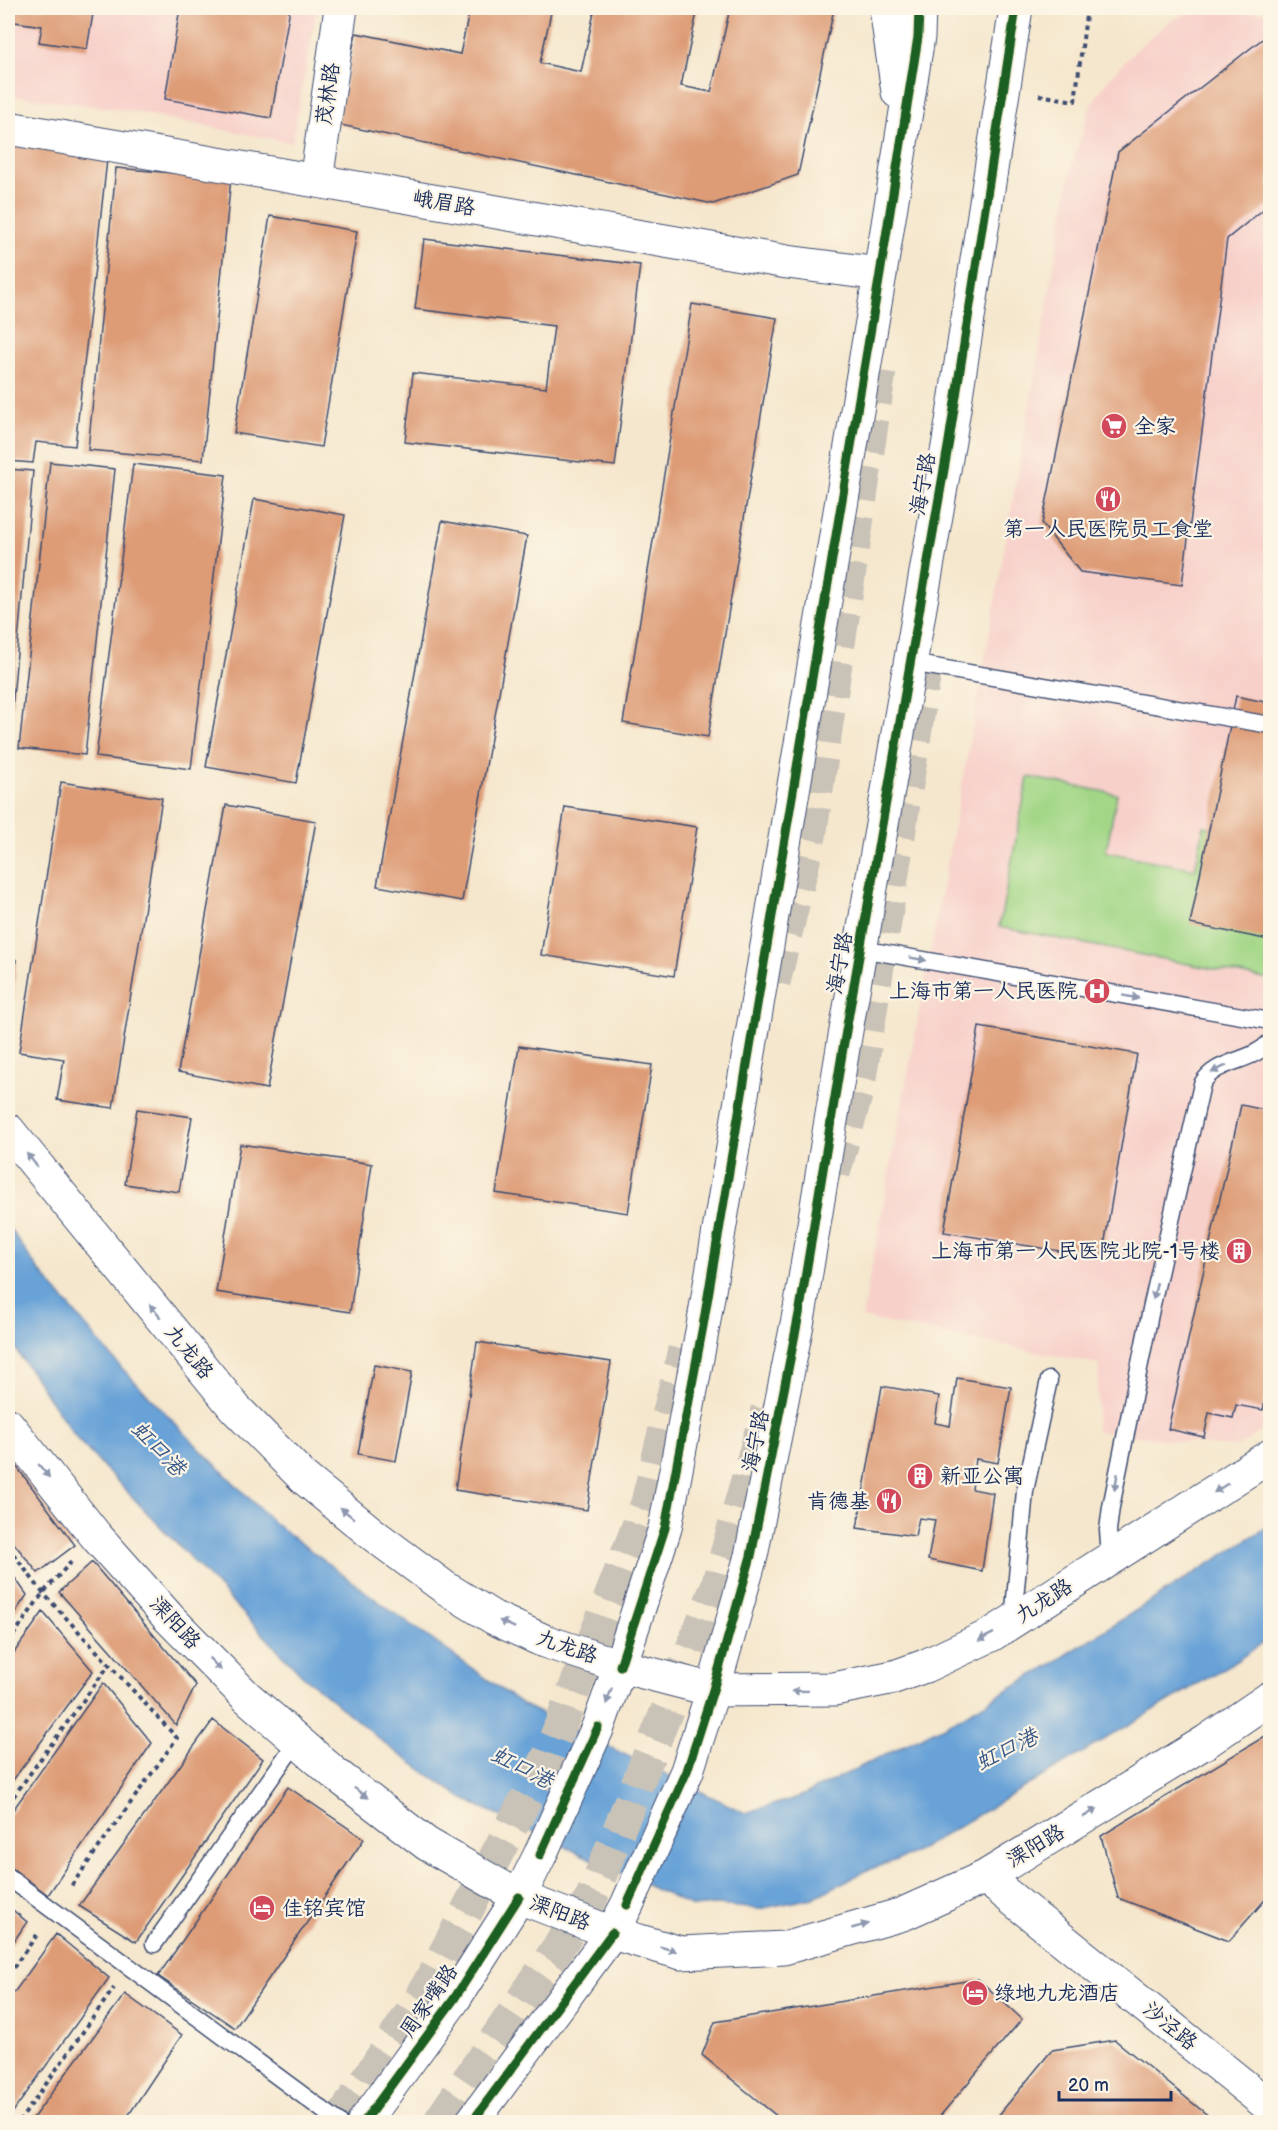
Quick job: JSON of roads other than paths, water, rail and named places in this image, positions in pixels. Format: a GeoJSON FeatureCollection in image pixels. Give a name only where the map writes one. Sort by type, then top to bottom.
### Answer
{"type":"FeatureCollection","features":[{"type":"Feature","properties":{"kind":"main road","name":"茂林路"},"geometry":{"type":"LineString","coordinates":[[316,181],[340,8]]}},
{"type":"Feature","properties":{"kind":"main road"},"geometry":{"type":"LineString","coordinates":[[886,8],[897,71],[901,138]]}},
{"type":"Feature","properties":{"kind":"main road"},"geometry":{"type":"LineString","coordinates":[[519,1897],[598,1727],[664,1528],[701,1338],[880,274],[918,37],[919,8]]}},
{"type":"Feature","properties":{"kind":"main road","name":"海宁路"},"geometry":{"type":"LineString","coordinates":[[620,1919],[687,1771],[752,1556],[801,1309],[949,441],[1016,8]]}},
{"type":"Feature","properties":{"kind":"main road","name":"峨眉路"},"geometry":{"type":"LineString","coordinates":[[8,128],[787,262],[880,274]]}},
{"type":"Feature","properties":{"kind":"main road","name":"九龙路"},"geometry":{"type":"LineString","coordinates":[[8,1130],[235,1408],[304,1478],[375,1536],[444,1587],[494,1618],[544,1641],[620,1666],[713,1690],[834,1689],[894,1677],[925,1666],[991,1635],[1270,1456]]}},
{"type":"Feature","properties":{"kind":"main road","name":"溧阳路"},"geometry":{"type":"LineString","coordinates":[[8,1425],[96,1536],[169,1618],[247,1697],[334,1773],[427,1844],[519,1897],[620,1919],[681,1953],[784,1948],[903,1914],[985,1877],[1207,1742],[1270,1698]]}},
{"type":"Feature","properties":{"kind":"main road","name":"沙泾路"},"geometry":{"type":"LineString","coordinates":[[985,1877],[1270,2107]]}},
{"type":"Feature","properties":{"kind":"main road","name":"周家嘴路"},"geometry":{"type":"LineString","coordinates":[[363,2122],[454,2000],[519,1897]]}},
{"type":"Feature","properties":{"kind":"main road"},"geometry":{"type":"LineString","coordinates":[[472,2122],[620,1919]]}},
{"type":"Feature","properties":{"kind":"lane"},"geometry":{"type":"LineString","coordinates":[[910,663],[1270,725]]}},
{"type":"Feature","properties":{"kind":"lane"},"geometry":{"type":"LineString","coordinates":[[861,949],[1270,1021]]}},
{"type":"Feature","properties":{"kind":"lane"},"geometry":{"type":"LineString","coordinates":[[1110,1558],[1108,1530],[1111,1507],[1151,1309],[1202,1084],[1207,1076],[1219,1067],[1245,1059],[1264,1049],[1270,1042]]}},
{"type":"Feature","properties":{"kind":"lane"},"geometry":{"type":"LineString","coordinates":[[1013,1620],[1025,1491],[1049,1380]]}},
{"type":"Feature","properties":{"kind":"lane"},"geometry":{"type":"LineString","coordinates":[[154,1944],[297,1741]]}},
{"type":"Feature","properties":{"kind":"lane"},"geometry":{"type":"LineString","coordinates":[[8,1877],[339,2122]]}},
{"type":"Feature","properties":{"kind":"water","name":"虹口港"},"geometry":{"type":"Polygon","coordinates":[[[8,1226],[37,1268],[117,1363],[274,1523],[386,1607],[525,1706],[745,1813],[799,1797],[954,1721],[1052,1664],[1270,1525],[1270,1638],[1236,1661],[909,1856],[867,1870],[813,1898],[759,1909],[716,1905],[693,1907],[462,1798],[388,1746],[302,1675],[77,1439],[8,1338],[8,1226]]]}},
{"type":"Feature","properties":{"kind":"tunnel"},"geometry":{"type":"LineString","coordinates":[[774,982],[810,836],[880,371]]}},
{"type":"Feature","properties":{"kind":"tunnel"},"geometry":{"type":"LineString","coordinates":[[834,1173],[859,1085],[925,672]]}},
{"type":"Feature","properties":{"kind":"tunnel"},"geometry":{"type":"LineString","coordinates":[[339,2122],[422,1996],[548,1757],[647,1503],[684,1350]]}},
{"type":"Feature","properties":{"kind":"tunnel"},"geometry":{"type":"LineString","coordinates":[[439,2122],[591,1899],[717,1586],[767,1410]]}},
{"type":"Feature","properties":{"kind":"place","name":"全家"},"geometry":{"type":"Point","coordinates":[1114,426]}},
{"type":"Feature","properties":{"kind":"place","name":"第一人民医院员工食堂"},"geometry":{"type":"Point","coordinates":[1108,499]}},
{"type":"Feature","properties":{"kind":"place","name":"上海市第一人民医院"},"geometry":{"type":"Point","coordinates":[1097,991]}},
{"type":"Feature","properties":{"kind":"place","name":"上海市第一人民医院北院-1号楼"},"geometry":{"type":"Point","coordinates":[1239,1251]}},
{"type":"Feature","properties":{"kind":"place","name":"新亚公寓"},"geometry":{"type":"Point","coordinates":[920,1476]}},
{"type":"Feature","properties":{"kind":"place","name":"肯德基"},"geometry":{"type":"Point","coordinates":[889,1501]}},
{"type":"Feature","properties":{"kind":"place","name":"佳铭宾馆"},"geometry":{"type":"Point","coordinates":[262,1908]}},
{"type":"Feature","properties":{"kind":"place","name":"绿地九龙酒店"},"geometry":{"type":"Point","coordinates":[975,1993]}}]}
